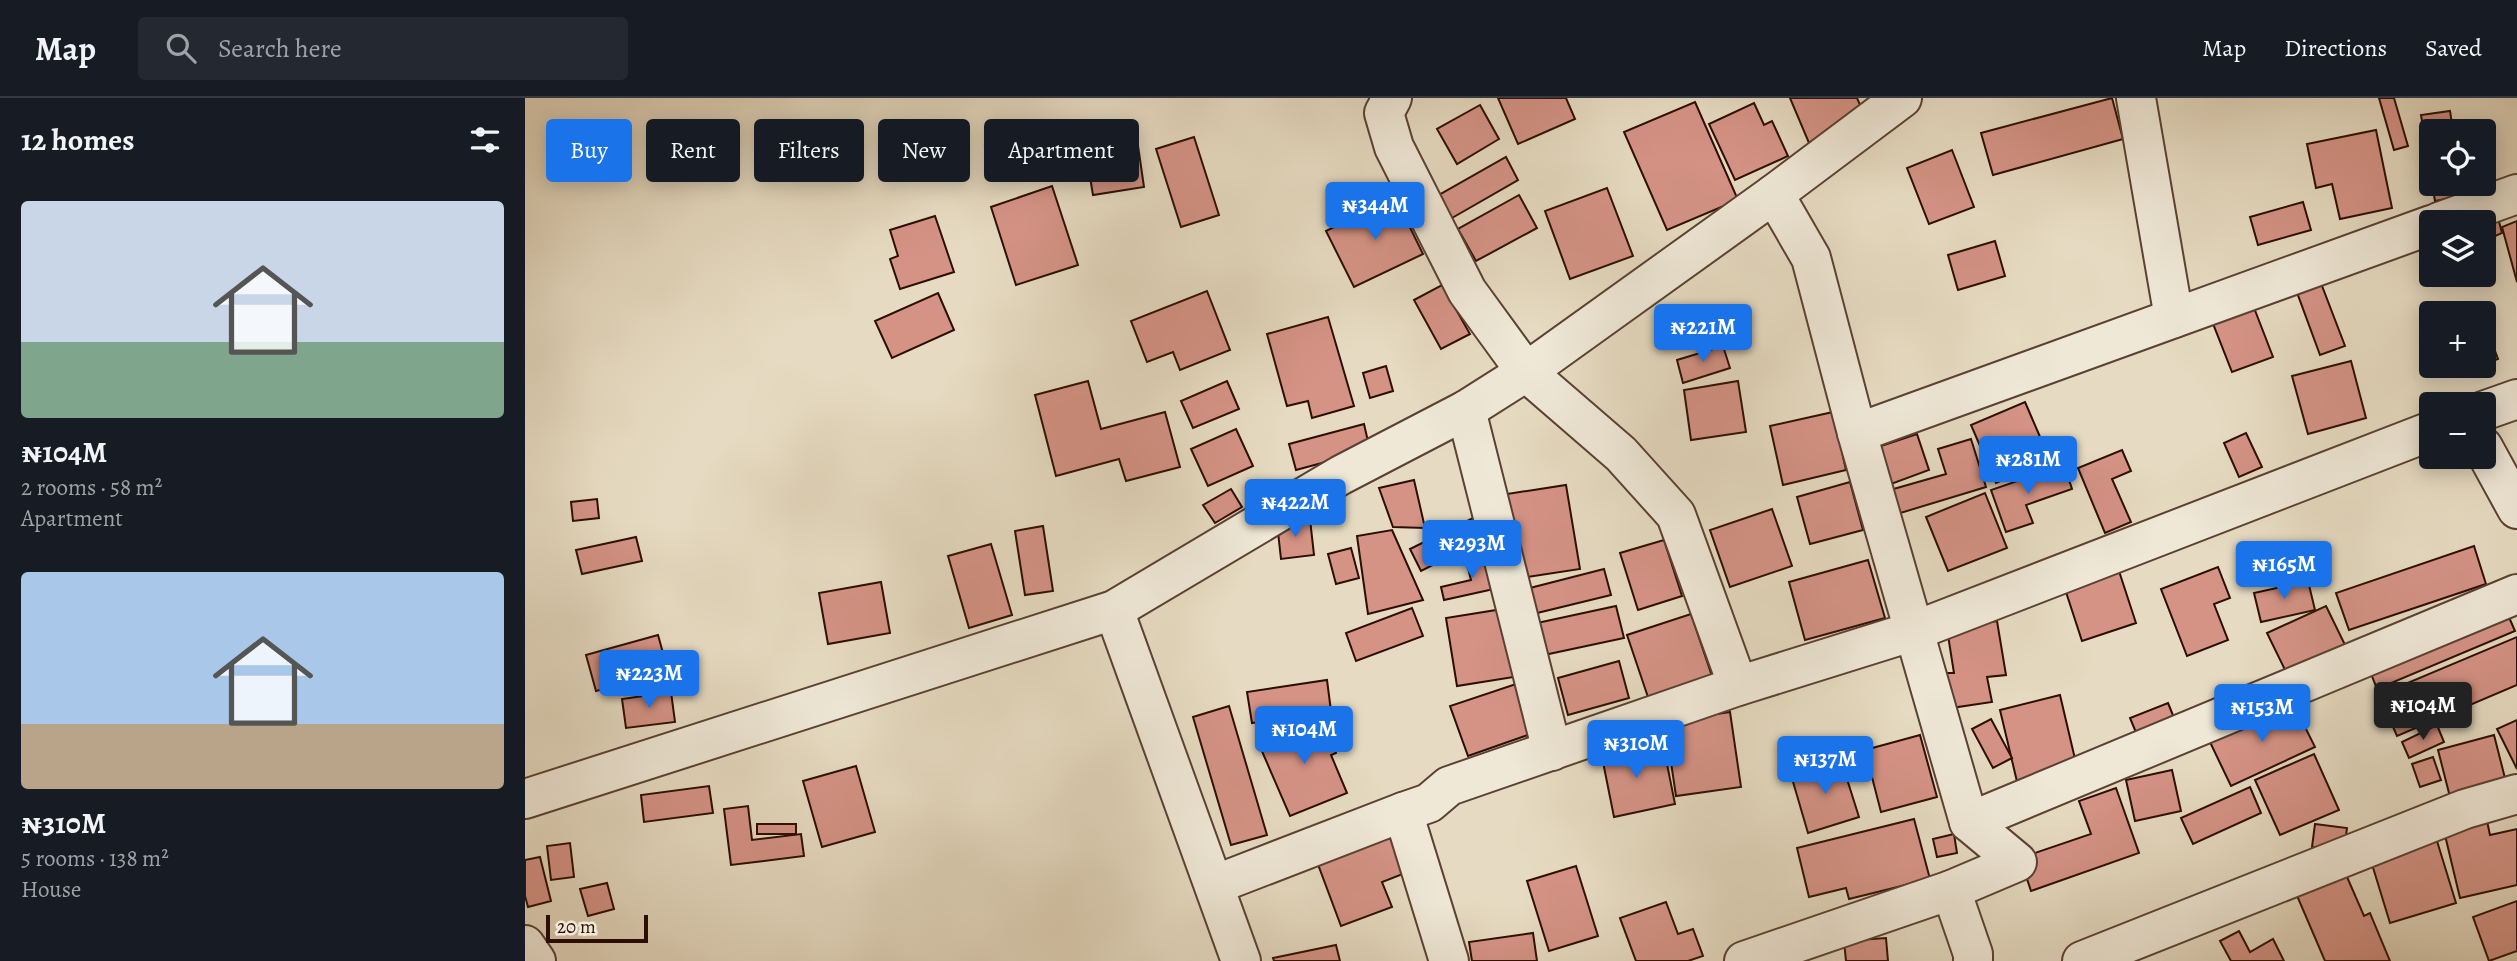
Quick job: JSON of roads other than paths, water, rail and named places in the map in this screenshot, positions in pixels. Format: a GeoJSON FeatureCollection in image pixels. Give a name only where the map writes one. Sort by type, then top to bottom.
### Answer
{"type":"FeatureCollection","features":[{"type":"Feature","properties":{"kind":"street"},"geometry":{"type":"LineString","coordinates":[[1392,98],[1384,113],[1394,147],[1467,291],[1526,372],[1621,454],[1676,514],[1738,686]]}},
{"type":"Feature","properties":{"kind":"street"},"geometry":{"type":"LineString","coordinates":[[525,799],[1114,610],[1341,475],[1466,410],[1526,372],[1774,194],[1902,98]]}},
{"type":"Feature","properties":{"kind":"street"},"geometry":{"type":"LineString","coordinates":[[2136,98],[2174,318]]}},
{"type":"Feature","properties":{"kind":"street"},"geometry":{"type":"LineString","coordinates":[[1744,961],[1951,890],[2017,862],[1969,822],[1857,433],[1811,258],[1774,194]]}},
{"type":"Feature","properties":{"kind":"street"},"geometry":{"type":"LineString","coordinates":[[2472,210],[2517,194]]}},
{"type":"Feature","properties":{"kind":"street"},"geometry":{"type":"LineString","coordinates":[[1857,433],[2419,229]]}},
{"type":"Feature","properties":{"kind":"street"},"geometry":{"type":"LineString","coordinates":[[2496,406],[2517,399]]}},
{"type":"Feature","properties":{"kind":"street"},"geometry":{"type":"LineString","coordinates":[[1466,410],[1552,751]]}},
{"type":"Feature","properties":{"kind":"street"},"geometry":{"type":"LineString","coordinates":[[1214,885],[1429,803],[1449,786],[1738,686],[1914,631],[2419,436]]}},
{"type":"Feature","properties":{"kind":"street"},"geometry":{"type":"LineString","coordinates":[[2495,469],[2517,509]]}},
{"type":"Feature","properties":{"kind":"street"},"geometry":{"type":"LineString","coordinates":[[1969,822],[2517,594]]}},
{"type":"Feature","properties":{"kind":"street"},"geometry":{"type":"LineString","coordinates":[[1114,610],[1241,961]]}},
{"type":"Feature","properties":{"kind":"street"},"geometry":{"type":"LineString","coordinates":[[2082,961],[2465,809],[2517,794]]}},
{"type":"Feature","properties":{"kind":"street"},"geometry":{"type":"LineString","coordinates":[[1403,812],[1450,961]]}},
{"type":"Feature","properties":{"kind":"street"},"geometry":{"type":"LineString","coordinates":[[1951,890],[1973,961]]}},
{"type":"Feature","properties":{"kind":"street"},"geometry":{"type":"LineString","coordinates":[[525,945],[536,961]]}}]}
